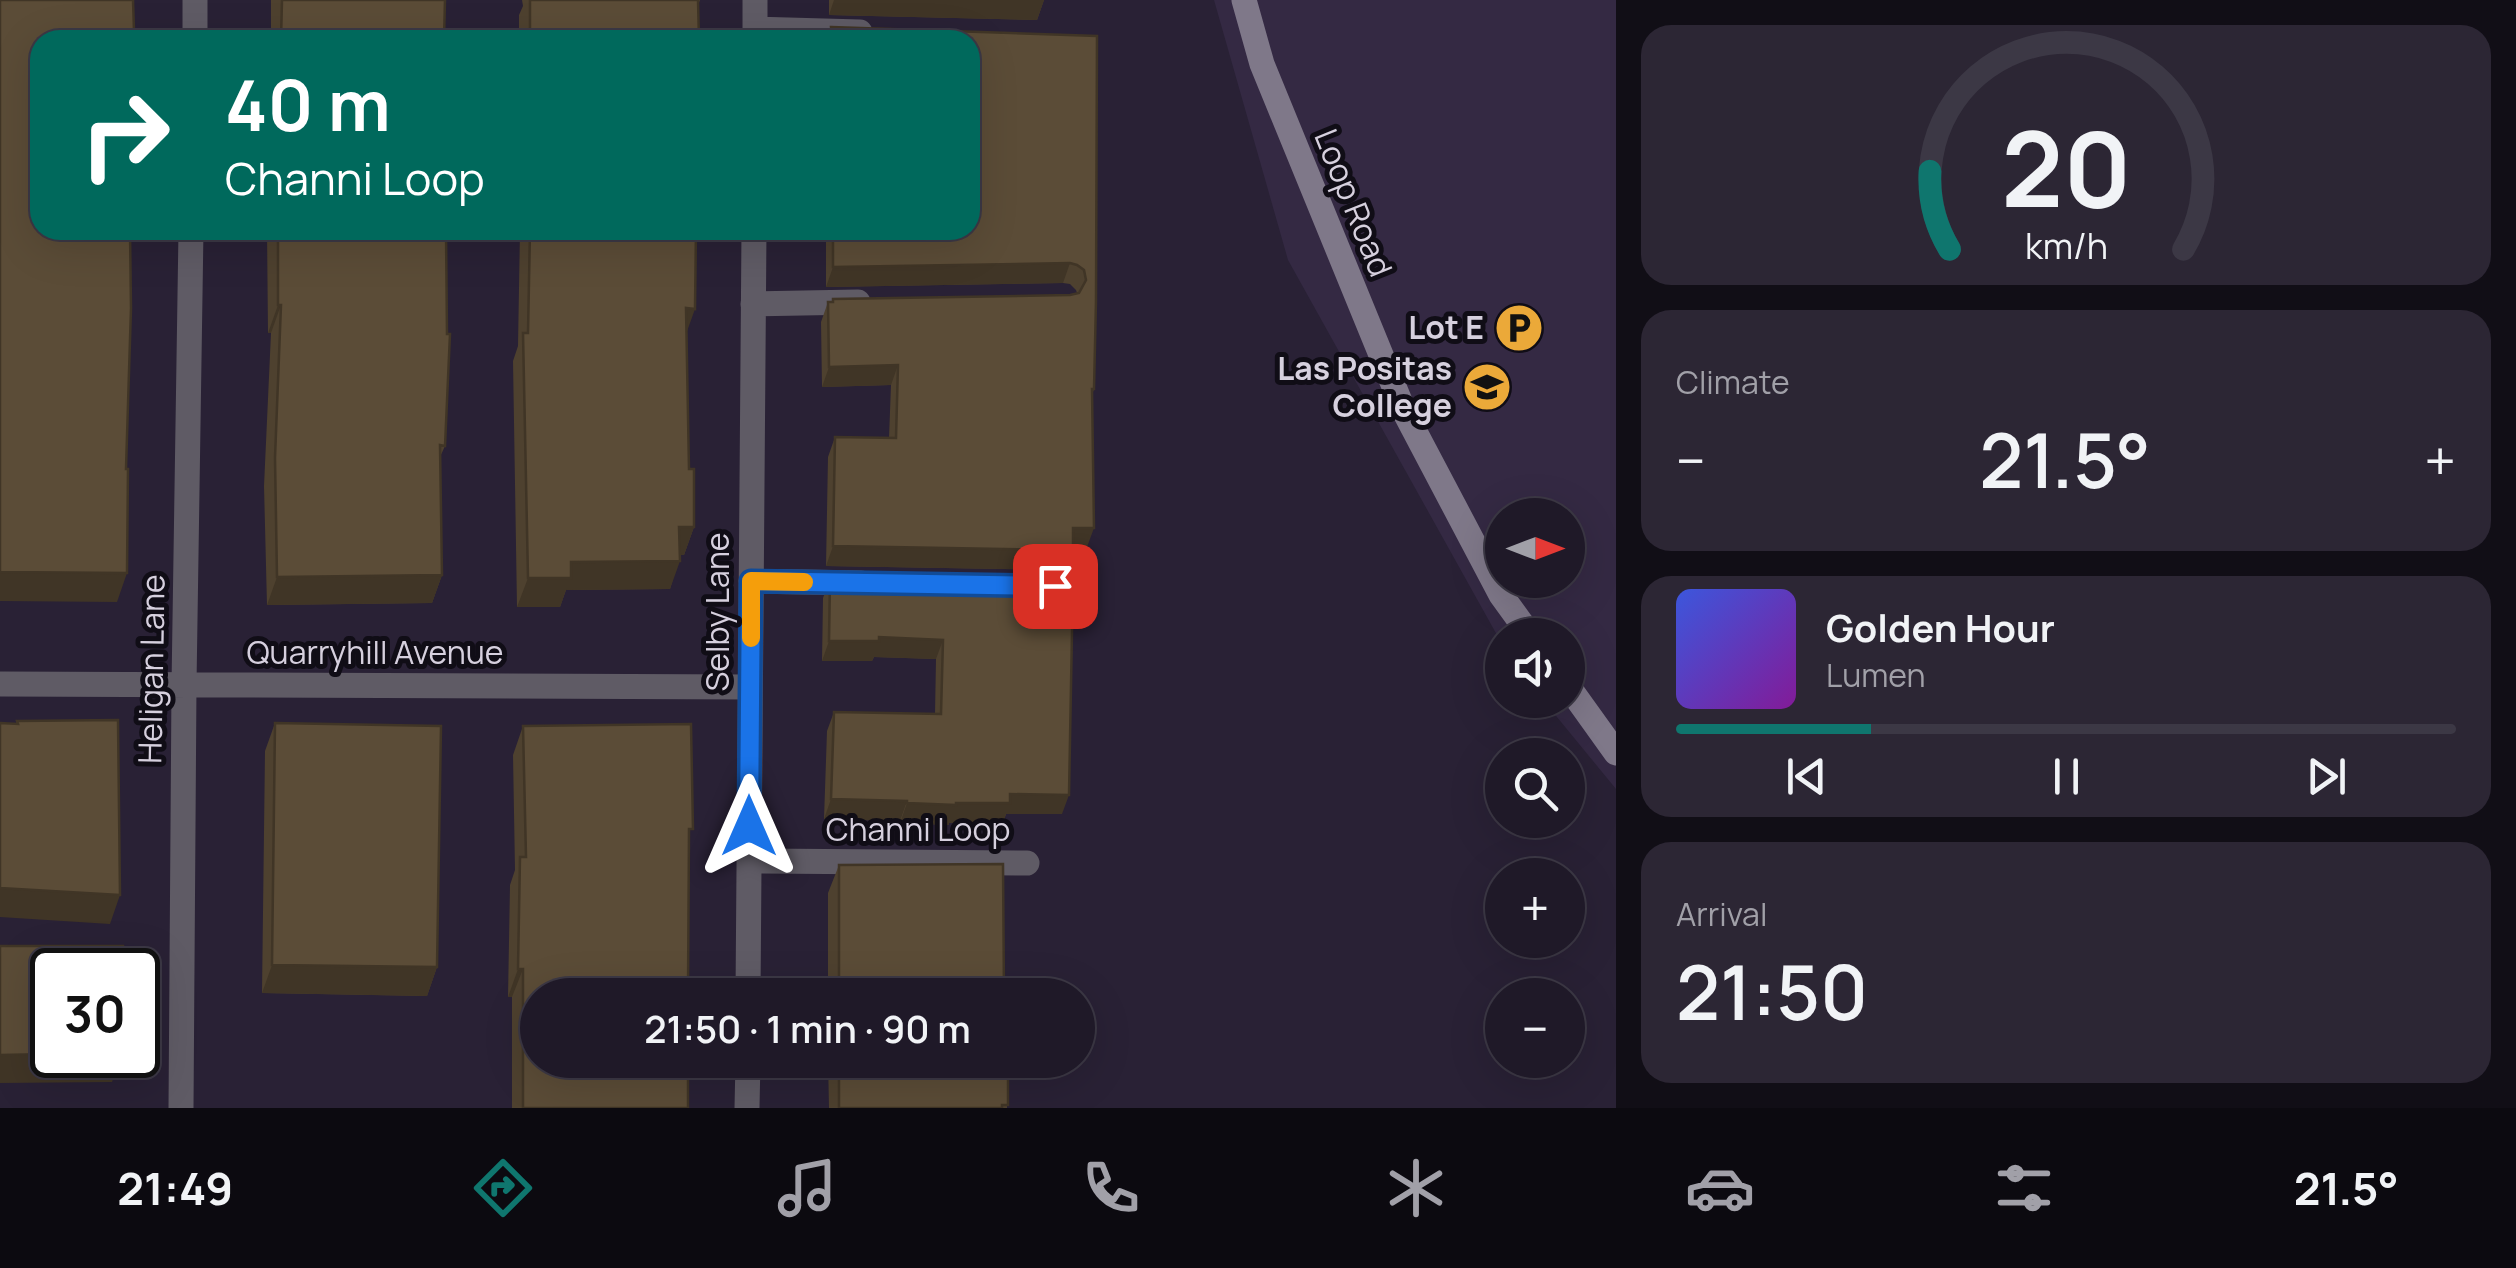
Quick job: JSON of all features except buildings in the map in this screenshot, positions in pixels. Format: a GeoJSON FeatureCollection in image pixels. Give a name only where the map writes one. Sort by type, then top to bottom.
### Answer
{"type":"FeatureCollection","features":[{"type":"Feature","properties":{"kind":"street"},"geometry":{"type":"LineString","coordinates":[[194,30],[195,0]]}},
{"type":"Feature","properties":{"kind":"street"},"geometry":{"type":"LineString","coordinates":[[755,30],[756,0]]}},
{"type":"Feature","properties":{"kind":"street","name":"Loop Road"},"geometry":{"type":"LineString","coordinates":[[1244,0],[1262,64],[1404,412],[1501,595],[1518,618]]}},
{"type":"Feature","properties":{"kind":"street","name":"Heligan Lane"},"geometry":{"type":"LineString","coordinates":[[181,1108],[192,240]]}},
{"type":"Feature","properties":{"kind":"street","name":"Selby Lane"},"geometry":{"type":"LineString","coordinates":[[748,978],[754,240]]}},
{"type":"Feature","properties":{"kind":"street"},"geometry":{"type":"LineString","coordinates":[[753,304],[889,302]]}},
{"type":"Feature","properties":{"kind":"street"},"geometry":{"type":"LineString","coordinates":[[751,581],[884,583]]}},
{"type":"Feature","properties":{"kind":"street","name":"Quarryhill Avenue"},"geometry":{"type":"LineString","coordinates":[[0,684],[750,687]]}},
{"type":"Feature","properties":{"kind":"street"},"geometry":{"type":"LineString","coordinates":[[1585,709],[1616,752]]}},
{"type":"Feature","properties":{"kind":"street","name":"Channi Loop"},"geometry":{"type":"LineString","coordinates":[[749,861],[1027,863]]}},
{"type":"Feature","properties":{"kind":"street"},"geometry":{"type":"LineString","coordinates":[[747,1108],[748,1078]]}},
{"type":"Feature","properties":{"kind":"shaded area","name":"Las Positas College"},"geometry":{"type":"Polygon","coordinates":[[[1214,0],[1616,0],[1616,789],[1585,751],[1585,738],[1574,738],[1558,718],[1585,718],[1585,618],[1488,618],[1288,260],[1214,0]]]}},
{"type":"Feature","properties":{"kind":"slow traffic"},"geometry":{"type":"LineString","coordinates":[[751,638],[751,581],[804,582]]}},
{"type":"Feature","properties":{"kind":"place","name":"Lot E"},"geometry":{"type":"Point","coordinates":[1519,328]}},
{"type":"Feature","properties":{"kind":"place","name":"Las Positas College"},"geometry":{"type":"Point","coordinates":[1487,387]}},
{"type":"Feature","properties":{"kind":"route"},"geometry":{"type":"LineString","coordinates":[[749,826],[751,581],[1055,586]]}}]}
